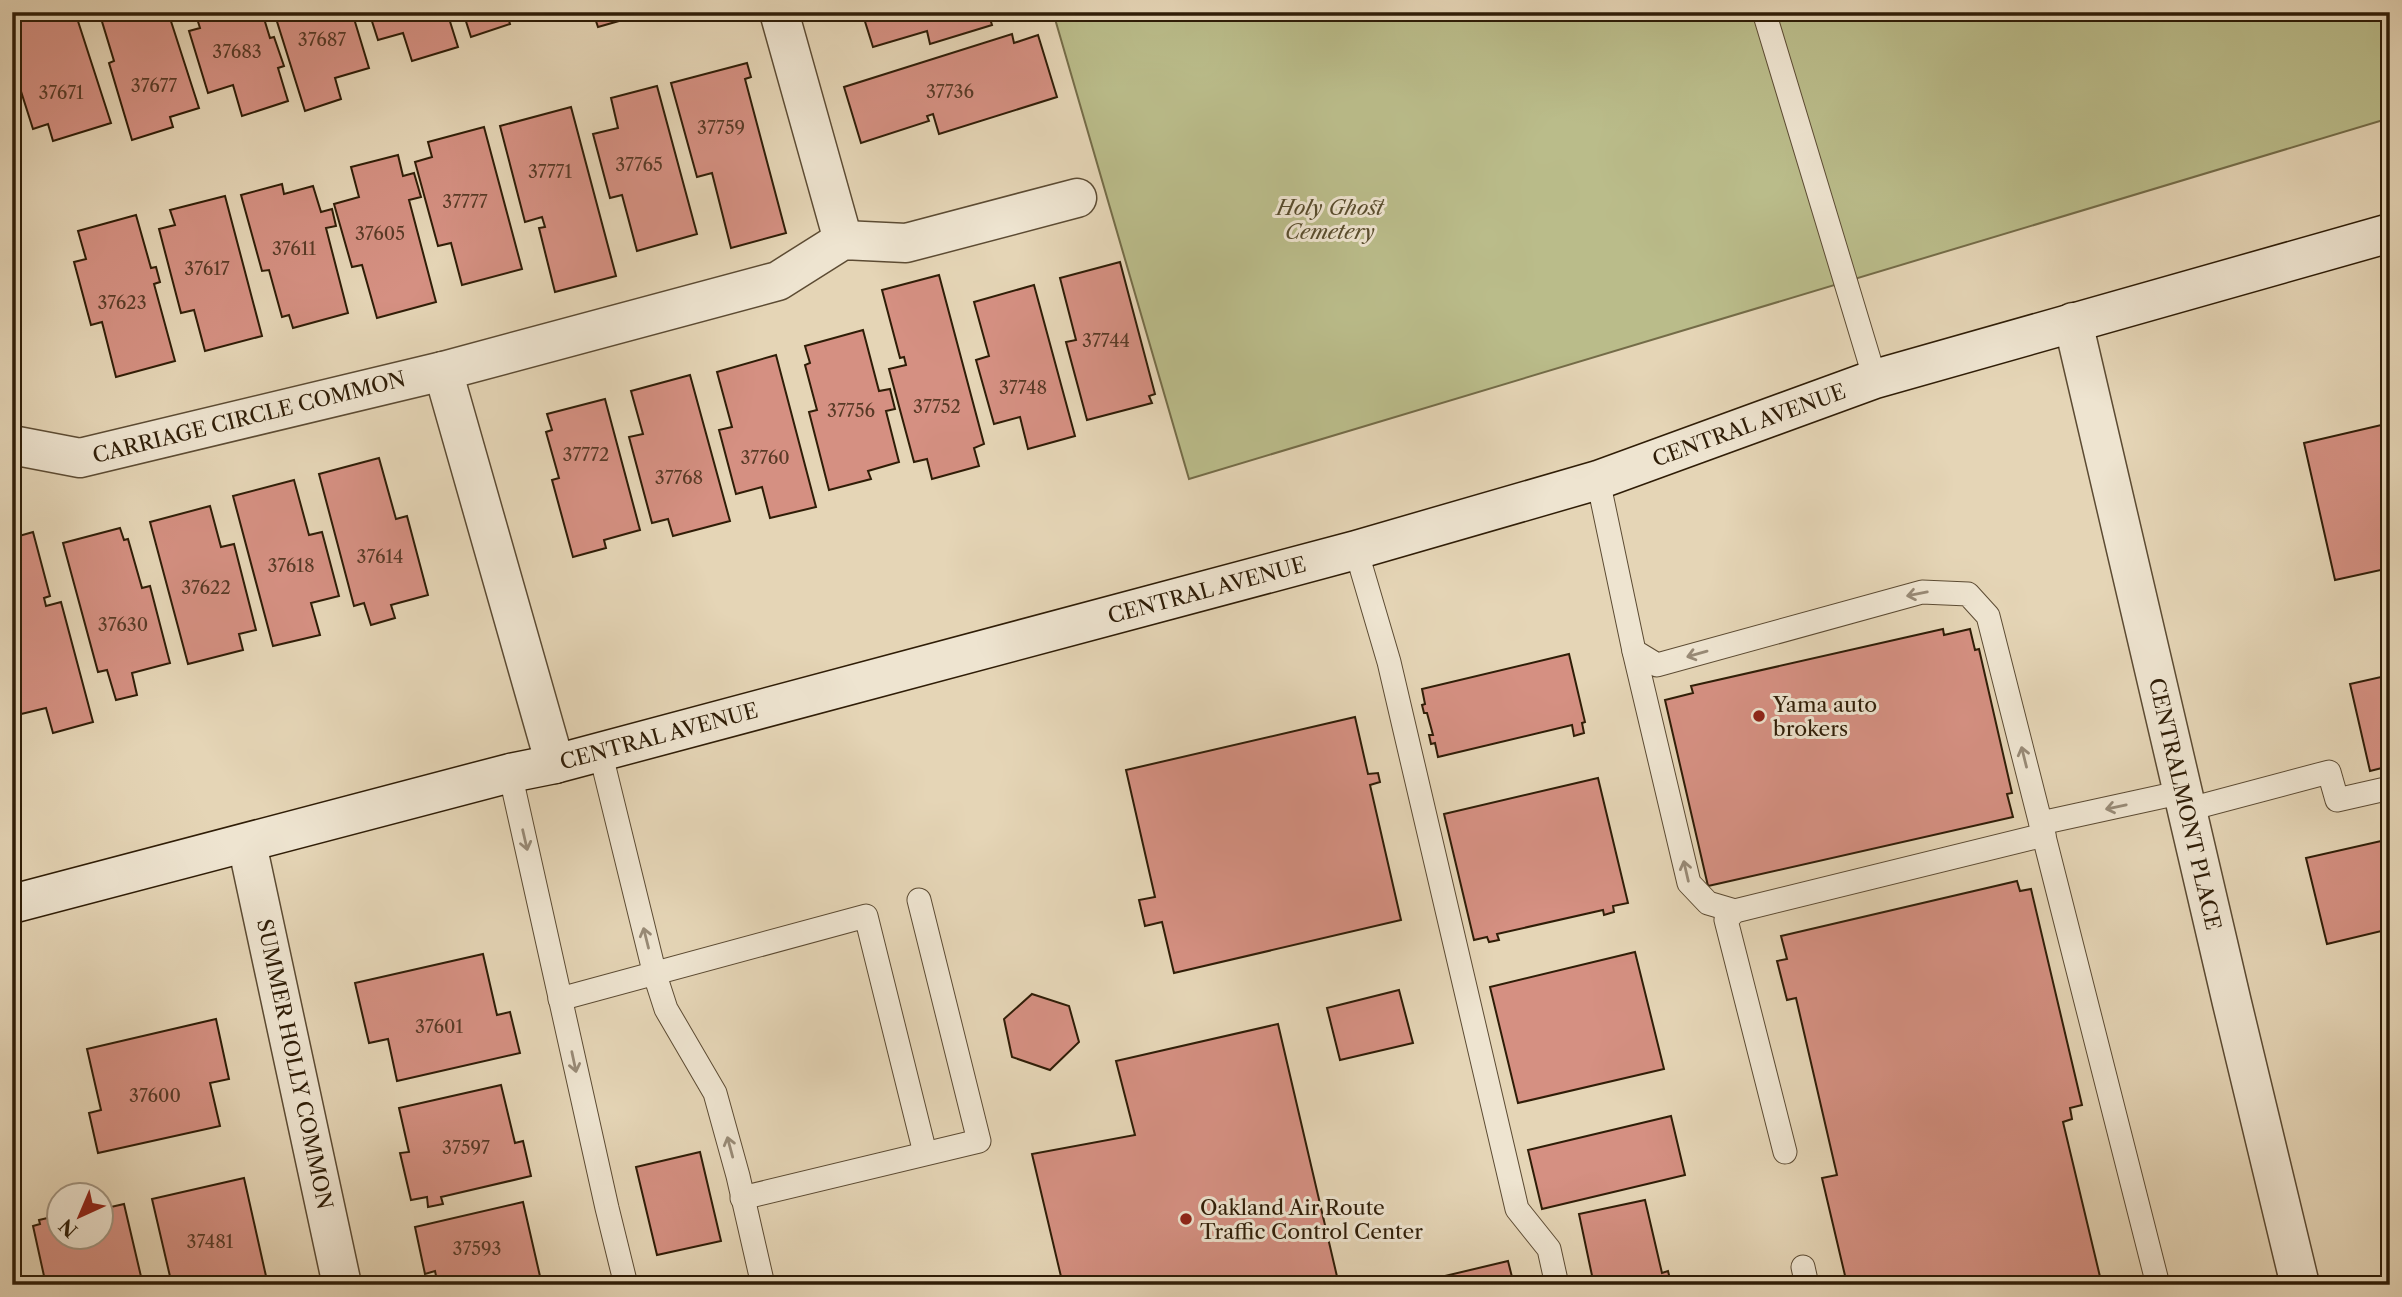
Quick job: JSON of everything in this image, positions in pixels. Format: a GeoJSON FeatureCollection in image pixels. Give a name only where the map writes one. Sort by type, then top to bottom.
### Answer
{"type":"FeatureCollection","features":[{"type":"Feature","properties":{"kind":"street"},"geometry":{"type":"LineString","coordinates":[[779,12],[843,240],[906,243],[1077,198]]}},
{"type":"Feature","properties":{"kind":"street","name":"CENTRAL AVENUE"},"geometry":{"type":"LineString","coordinates":[[12,904],[555,764],[1356,550],[1598,480],[1875,379],[2390,233]]}},
{"type":"Feature","properties":{"kind":"street","name":"CARRIAGE CIRCLE COMMON"},"geometry":{"type":"LineString","coordinates":[[13,441],[80,458],[443,371],[778,281],[843,240]]}},
{"type":"Feature","properties":{"kind":"street","name":"CENTRALMONT PLACE"},"geometry":{"type":"LineString","coordinates":[[2073,321],[2301,1285]]}},
{"type":"Feature","properties":{"kind":"street"},"geometry":{"type":"LineString","coordinates":[[443,371],[555,764]]}},
{"type":"Feature","properties":{"kind":"street","name":"SUMMER HOLLY COMMON"},"geometry":{"type":"LineString","coordinates":[[247,844],[342,1285]]}},
{"type":"Feature","properties":{"kind":"lane"},"geometry":{"type":"LineString","coordinates":[[1764,12],[1875,379]]}},
{"type":"Feature","properties":{"kind":"lane"},"geometry":{"type":"LineString","coordinates":[[1598,480],[1634,651],[1689,883],[1707,904],[1735,911],[2043,829],[2329,772],[2337,800],[2390,788]]}},
{"type":"Feature","properties":{"kind":"lane"},"geometry":{"type":"LineString","coordinates":[[1356,550],[1389,662],[1517,1209],[1549,1249],[1557,1285]]}},
{"type":"Feature","properties":{"kind":"lane"},"geometry":{"type":"LineString","coordinates":[[1634,651],[1657,666],[1922,592],[1968,594],[1988,616],[2158,1285]]}},
{"type":"Feature","properties":{"kind":"lane"},"geometry":{"type":"LineString","coordinates":[[600,751],[655,975],[666,1009],[715,1093],[763,1285]]}},
{"type":"Feature","properties":{"kind":"lane"},"geometry":{"type":"LineString","coordinates":[[510,774],[626,1285]]}},
{"type":"Feature","properties":{"kind":"lane"},"geometry":{"type":"LineString","coordinates":[[742,1198],[979,1141],[919,900]]}},
{"type":"Feature","properties":{"kind":"lane"},"geometry":{"type":"LineString","coordinates":[[1735,911],[1726,920],[1784,1152]]}},
{"type":"Feature","properties":{"kind":"lane"},"geometry":{"type":"LineString","coordinates":[[560,999],[866,916],[925,1153]]}},
{"type":"Feature","properties":{"kind":"green space","name":"Holy Ghost Cemetery"},"geometry":{"type":"Polygon","coordinates":[[[1053,12],[2390,12],[2390,118],[1189,479],[1053,12]]]}},
{"type":"Feature","properties":{"kind":"building"},"geometry":{"type":"Polygon","coordinates":[[[12,12],[75,12],[111,123],[53,141],[48,124],[33,129],[12,63],[12,44],[19,42],[12,12]]]}},
{"type":"Feature","properties":{"kind":"building"},"geometry":{"type":"Polygon","coordinates":[[[107,12],[168,12],[199,108],[170,117],[173,127],[132,140],[109,63],[114,61],[100,15],[107,12]]]}},
{"type":"Feature","properties":{"kind":"building"},"geometry":{"type":"Polygon","coordinates":[[[195,12],[262,12],[270,38],[274,37],[284,66],[278,68],[288,101],[242,116],[233,85],[208,93],[189,31],[200,28],[195,12]]]}},
{"type":"Feature","properties":{"kind":"building"},"geometry":{"type":"Polygon","coordinates":[[[274,12],[352,12],[369,68],[335,78],[341,99],[305,111],[274,12]]]}},
{"type":"Feature","properties":{"kind":"building"},"geometry":{"type":"Polygon","coordinates":[[[369,12],[447,12],[458,47],[412,61],[403,33],[378,40],[369,12]]]}},
{"type":"Feature","properties":{"kind":"building"},"geometry":{"type":"Polygon","coordinates":[[[463,12],[512,12],[507,14],[510,24],[471,37],[463,12]]]}},
{"type":"Feature","properties":{"kind":"building"},"geometry":{"type":"Polygon","coordinates":[[[593,12],[624,12],[626,19],[598,27],[593,12]]]}},
{"type":"Feature","properties":{"kind":"building"},"geometry":{"type":"Polygon","coordinates":[[[862,12],[988,12],[992,25],[930,44],[927,31],[873,47],[862,12]]]}},
{"type":"Feature","properties":{"kind":"building"},"geometry":{"type":"Polygon","coordinates":[[[1012,34],[1014,43],[1038,35],[1057,97],[939,134],[933,114],[927,116],[929,121],[861,143],[844,87],[1012,34]]]}},
{"type":"Feature","properties":{"kind":"building"},"geometry":{"type":"Polygon","coordinates":[[[747,63],[751,77],[745,79],[786,233],[731,248],[712,173],[697,177],[671,83],[747,63]]]}},
{"type":"Feature","properties":{"kind":"building"},"geometry":{"type":"Polygon","coordinates":[[[657,86],[697,234],[637,251],[622,195],[610,198],[593,134],[618,128],[611,98],[657,86]]]}},
{"type":"Feature","properties":{"kind":"building"},"geometry":{"type":"Polygon","coordinates":[[[571,107],[616,276],[555,292],[539,228],[545,227],[542,217],[525,222],[500,126],[571,107]]]}},
{"type":"Feature","properties":{"kind":"building"},"geometry":{"type":"Polygon","coordinates":[[[484,127],[522,269],[462,285],[451,243],[438,246],[415,162],[432,157],[428,142],[484,127]]]}},
{"type":"Feature","properties":{"kind":"building"},"geometry":{"type":"Polygon","coordinates":[[[398,155],[403,176],[414,173],[421,197],[409,200],[436,302],[377,318],[362,265],[352,267],[334,204],[359,197],[351,167],[398,155]]]}},
{"type":"Feature","properties":{"kind":"building"},"geometry":{"type":"Polygon","coordinates":[[[282,184],[284,194],[313,186],[321,212],[332,209],[336,226],[326,228],[348,313],[293,328],[289,315],[282,317],[269,270],[262,271],[241,195],[282,184]]]}},
{"type":"Feature","properties":{"kind":"building"},"geometry":{"type":"Polygon","coordinates":[[[225,196],[262,336],[205,351],[194,310],[181,313],[159,229],[175,225],[170,210],[225,196]]]}},
{"type":"Feature","properties":{"kind":"building"},"geometry":{"type":"Polygon","coordinates":[[[136,215],[151,268],[156,267],[160,282],[154,284],[175,361],[116,377],[102,322],[91,325],[74,262],[86,259],[78,231],[136,215]]]}},
{"type":"Feature","properties":{"kind":"building"},"geometry":{"type":"Polygon","coordinates":[[[1120,262],[1155,394],[1149,396],[1152,403],[1087,420],[1066,342],[1076,340],[1060,278],[1120,262]]]}},
{"type":"Feature","properties":{"kind":"building"},"geometry":{"type":"Polygon","coordinates":[[[939,275],[984,444],[974,448],[979,466],[932,479],[927,459],[914,462],[889,369],[906,365],[904,357],[900,358],[882,290],[939,275]]]}},
{"type":"Feature","properties":{"kind":"building"},"geometry":{"type":"Polygon","coordinates":[[[1034,285],[1075,436],[1028,449],[1020,417],[994,424],[976,360],[989,356],[974,302],[1034,285]]]}},
{"type":"Feature","properties":{"kind":"building"},"geometry":{"type":"Polygon","coordinates":[[[863,330],[879,391],[890,389],[895,409],[886,411],[899,462],[868,471],[871,479],[829,490],[809,412],[817,410],[805,365],[810,363],[805,346],[863,330]]]}},
{"type":"Feature","properties":{"kind":"building"},"geometry":{"type":"Polygon","coordinates":[[[776,355],[816,507],[770,518],[762,487],[736,494],[719,430],[732,427],[717,372],[776,355]]]}},
{"type":"Feature","properties":{"kind":"building"},"geometry":{"type":"Polygon","coordinates":[[[690,375],[730,521],[673,536],[668,519],[652,523],[629,437],[643,434],[631,391],[690,375]]]}},
{"type":"Feature","properties":{"kind":"building"},"geometry":{"type":"Polygon","coordinates":[[[605,399],[640,530],[604,540],[606,548],[573,557],[552,480],[559,478],[546,432],[552,430],[547,414],[605,399]]]}},
{"type":"Feature","properties":{"kind":"building"},"geometry":{"type":"Polygon","coordinates":[[[2390,423],[2390,568],[2335,580],[2304,443],[2390,423]]]}},
{"type":"Feature","properties":{"kind":"building"},"geometry":{"type":"Polygon","coordinates":[[[379,458],[396,519],[407,516],[428,595],[391,605],[395,618],[371,625],[364,603],[354,606],[319,474],[379,458]]]}},
{"type":"Feature","properties":{"kind":"building"},"geometry":{"type":"Polygon","coordinates":[[[294,480],[309,535],[322,532],[339,596],[311,603],[320,635],[273,646],[233,496],[294,480]]]}},
{"type":"Feature","properties":{"kind":"building"},"geometry":{"type":"Polygon","coordinates":[[[210,506],[221,547],[234,544],[256,630],[239,634],[243,650],[188,664],[150,522],[210,506]]]}},
{"type":"Feature","properties":{"kind":"building"},"geometry":{"type":"Polygon","coordinates":[[[120,528],[124,540],[128,539],[142,588],[150,586],[170,663],[132,673],[137,695],[116,700],[107,670],[98,672],[63,543],[120,528]]]}},
{"type":"Feature","properties":{"kind":"building"},"geometry":{"type":"Polygon","coordinates":[[[33,532],[50,596],[44,598],[46,606],[61,602],[93,722],[53,733],[46,708],[17,715],[12,696],[12,538],[33,532]]]}},
{"type":"Feature","properties":{"kind":"building"},"geometry":{"type":"Polygon","coordinates":[[[1943,629],[1944,635],[1970,629],[1975,650],[1979,649],[2012,793],[2007,794],[2013,817],[1708,886],[1665,700],[1693,693],[1691,686],[1943,629]]]}},
{"type":"Feature","properties":{"kind":"building"},"geometry":{"type":"Polygon","coordinates":[[[1569,654],[1585,722],[1582,723],[1584,733],[1574,736],[1572,725],[1438,757],[1435,743],[1431,744],[1429,735],[1433,735],[1422,705],[1425,704],[1422,689],[1569,654]]]}},
{"type":"Feature","properties":{"kind":"building"},"geometry":{"type":"Polygon","coordinates":[[[2390,675],[2390,766],[2370,771],[2350,684],[2390,675]]]}},
{"type":"Feature","properties":{"kind":"building"},"geometry":{"type":"Polygon","coordinates":[[[1355,717],[1368,774],[1378,773],[1380,782],[1370,785],[1401,920],[1174,973],[1162,922],[1145,926],[1139,900],[1155,897],[1126,770],[1355,717]]]}},
{"type":"Feature","properties":{"kind":"building"},"geometry":{"type":"Polygon","coordinates":[[[1598,778],[1628,903],[1613,906],[1614,912],[1604,915],[1603,910],[1497,934],[1499,940],[1489,942],[1487,937],[1474,940],[1444,814],[1598,778]]]}},
{"type":"Feature","properties":{"kind":"building"},"geometry":{"type":"Polygon","coordinates":[[[2390,839],[2390,929],[2327,944],[2306,858],[2390,839]]]}},
{"type":"Feature","properties":{"kind":"building"},"geometry":{"type":"Polygon","coordinates":[[[2017,881],[2020,891],[2031,889],[2082,1105],[2070,1108],[2072,1119],[2063,1122],[2102,1285],[1844,1285],[1847,1284],[1822,1178],[1837,1175],[1796,998],[1787,1000],[1777,961],[1787,959],[1781,936],[2017,881]]]}},
{"type":"Feature","properties":{"kind":"building"},"geometry":{"type":"Polygon","coordinates":[[[1635,952],[1664,1069],[1518,1103],[1490,987],[1635,952]]]}},
{"type":"Feature","properties":{"kind":"building"},"geometry":{"type":"Polygon","coordinates":[[[483,954],[497,1015],[510,1012],[520,1053],[397,1081],[388,1039],[369,1043],[355,983],[483,954]]]}},
{"type":"Feature","properties":{"kind":"building"},"geometry":{"type":"Polygon","coordinates":[[[1399,990],[1413,1043],[1340,1060],[1327,1008],[1399,990]]]}},
{"type":"Feature","properties":{"kind":"building"},"geometry":{"type":"Polygon","coordinates":[[[1032,994],[1069,1006],[1079,1042],[1050,1070],[1012,1057],[1004,1019],[1032,994]]]}},
{"type":"Feature","properties":{"kind":"building"},"geometry":{"type":"Polygon","coordinates":[[[216,1019],[229,1079],[210,1083],[220,1126],[98,1153],[89,1113],[101,1110],[87,1049],[216,1019]]]}},
{"type":"Feature","properties":{"kind":"building","name":"Oakland Air Route Traffic Control Center"},"geometry":{"type":"Polygon","coordinates":[[[1278,1024],[1339,1285],[1063,1285],[1032,1154],[1135,1135],[1116,1061],[1278,1024]]]}},
{"type":"Feature","properties":{"kind":"building"},"geometry":{"type":"Polygon","coordinates":[[[501,1085],[515,1143],[523,1141],[531,1176],[441,1197],[443,1204],[428,1207],[427,1197],[411,1200],[400,1153],[409,1152],[399,1108],[501,1085]]]}},
{"type":"Feature","properties":{"kind":"building"},"geometry":{"type":"Polygon","coordinates":[[[1671,1116],[1685,1175],[1542,1209],[1528,1150],[1671,1116]]]}},
{"type":"Feature","properties":{"kind":"building"},"geometry":{"type":"Polygon","coordinates":[[[12,1144],[18,1170],[12,1172],[12,1144]]]}},
{"type":"Feature","properties":{"kind":"building"},"geometry":{"type":"Polygon","coordinates":[[[700,1152],[721,1241],[657,1255],[636,1167],[700,1152]]]}},
{"type":"Feature","properties":{"kind":"building"},"geometry":{"type":"Polygon","coordinates":[[[244,1178],[268,1285],[172,1285],[152,1199],[244,1178]]]}},
{"type":"Feature","properties":{"kind":"building"},"geometry":{"type":"Polygon","coordinates":[[[1645,1200],[1662,1273],[1668,1271],[1671,1283],[1594,1285],[1579,1214],[1645,1200]]]}},
{"type":"Feature","properties":{"kind":"building"},"geometry":{"type":"Polygon","coordinates":[[[523,1202],[542,1285],[438,1285],[435,1271],[425,1274],[415,1227],[523,1202]]]}},
{"type":"Feature","properties":{"kind":"building"},"geometry":{"type":"Polygon","coordinates":[[[124,1204],[143,1285],[46,1285],[33,1226],[40,1224],[39,1220],[46,1218],[46,1252],[116,1252],[116,1206],[124,1204]]]}},
{"type":"Feature","properties":{"kind":"building","name":"Oakland Air Route Traffic Control Center"},"geometry":{"type":"Polygon","coordinates":[[[1508,1261],[1514,1285],[1407,1285],[1508,1261]]]}},
{"type":"Feature","properties":{"kind":"place","name":"Yama auto brokers"},"geometry":{"type":"Point","coordinates":[1759,716]}},
{"type":"Feature","properties":{"kind":"place","name":"Oakland Air Route Traffic Control Center"},"geometry":{"type":"Point","coordinates":[1186,1219]}}]}
